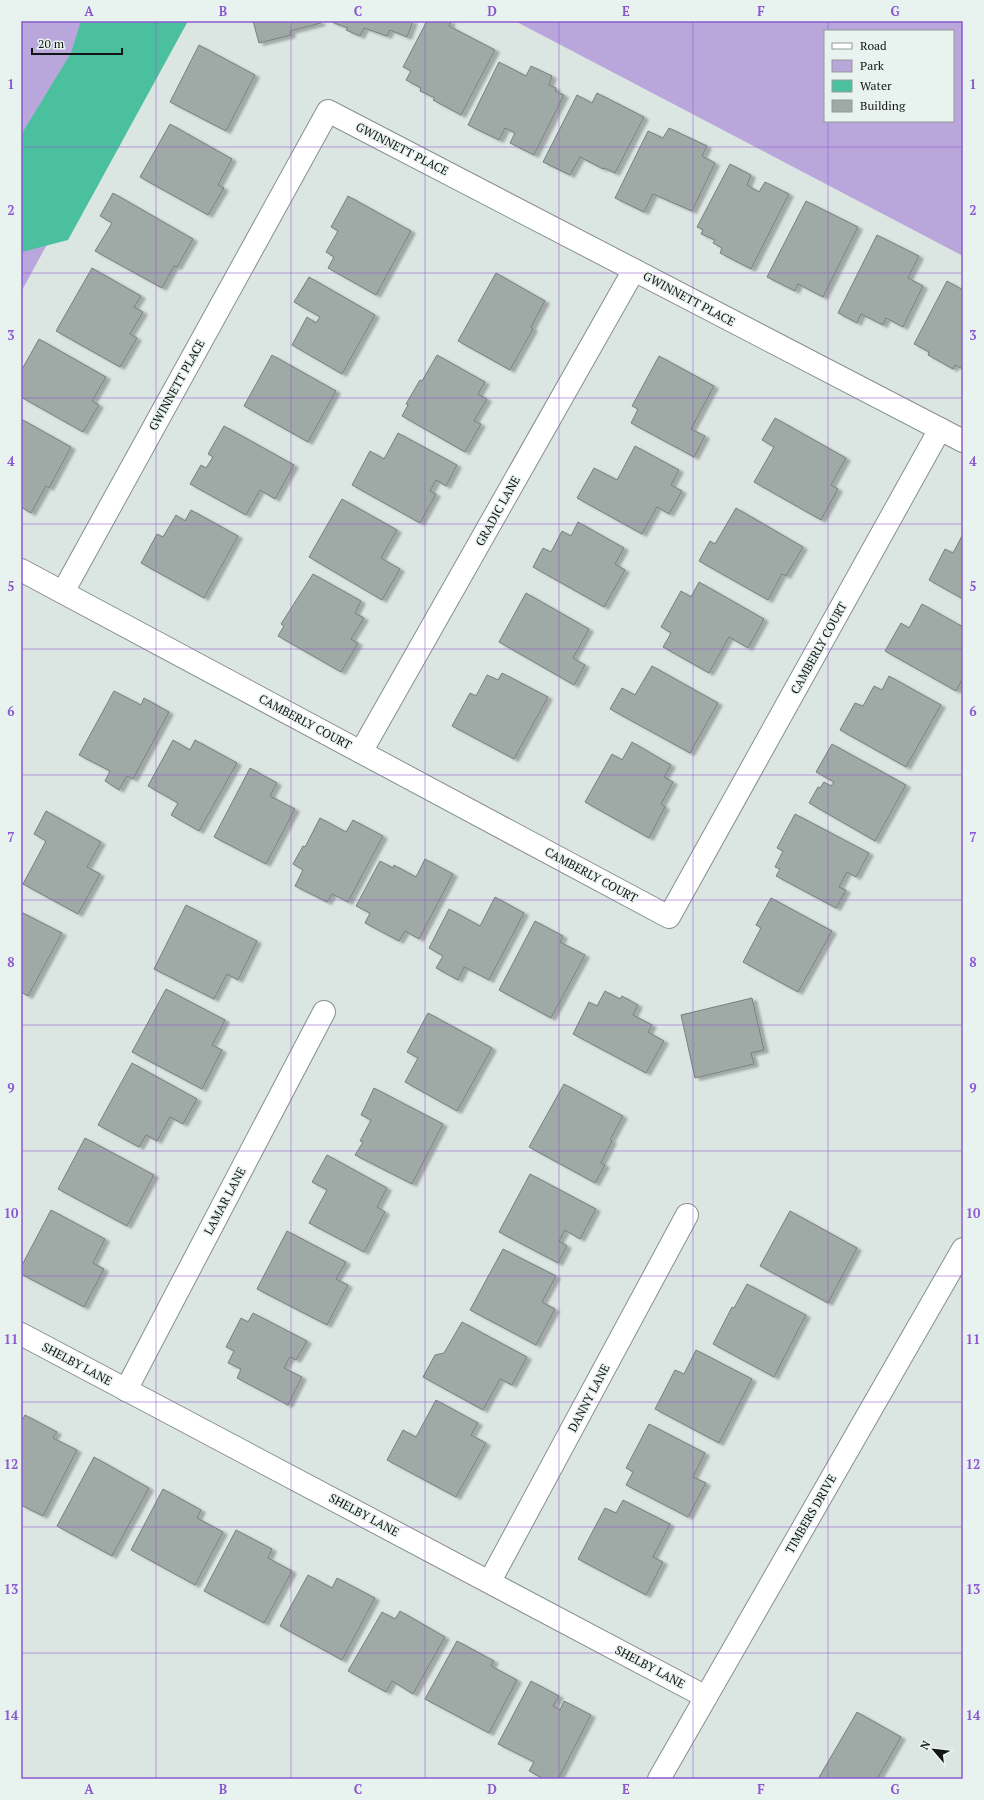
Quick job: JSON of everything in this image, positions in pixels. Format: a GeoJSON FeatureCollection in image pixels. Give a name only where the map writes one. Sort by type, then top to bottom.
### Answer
{"type":"FeatureCollection","features":[{"type":"Feature","properties":{"kind":"street","name":"GWINNETT PLACE"},"geometry":{"type":"LineString","coordinates":[[63,592],[328,111],[963,441]]}},
{"type":"Feature","properties":{"kind":"street","name":"GRADIC LANE"},"geometry":{"type":"LineString","coordinates":[[362,752],[634,270]]}},
{"type":"Feature","properties":{"kind":"street","name":"CAMBERLY COURT"},"geometry":{"type":"LineString","coordinates":[[21,570],[669,917],[940,429]]}},
{"type":"Feature","properties":{"kind":"street","name":"LAMAR LANE"},"geometry":{"type":"LineString","coordinates":[[126,1390],[324,1012]]}},
{"type":"Feature","properties":{"kind":"street","name":"DANNY LANE"},"geometry":{"type":"LineString","coordinates":[[490,1581],[687,1215]]}},
{"type":"Feature","properties":{"kind":"street","name":"TIMBERS DRIVE"},"geometry":{"type":"LineString","coordinates":[[659,1779],[963,1249]]}},
{"type":"Feature","properties":{"kind":"street","name":"SHELBY LANE"},"geometry":{"type":"LineString","coordinates":[[21,1334],[490,1581],[706,1697]]}},
{"type":"Feature","properties":{"kind":"green space"},"geometry":{"type":"Polygon","coordinates":[[[21,21],[169,21],[21,292],[21,21]]]}},
{"type":"Feature","properties":{"kind":"green space"},"geometry":{"type":"Polygon","coordinates":[[[515,21],[963,21],[963,256],[515,21]]]}},
{"type":"Feature","properties":{"kind":"water"},"geometry":{"type":"Polygon","coordinates":[[[81,21],[188,21],[68,240],[21,252],[21,135],[71,53],[81,21]]]}},
{"type":"Feature","properties":{"kind":"building"},"geometry":{"type":"Polygon","coordinates":[[[253,21],[320,21],[321,23],[290,31],[291,35],[259,43],[253,21]]]}},
{"type":"Feature","properties":{"kind":"building"},"geometry":{"type":"Polygon","coordinates":[[[329,21],[413,21],[407,37],[390,30],[387,36],[364,28],[360,36],[346,30],[348,28],[329,21]]]}},
{"type":"Feature","properties":{"kind":"building"},"geometry":{"type":"Polygon","coordinates":[[[427,21],[449,21],[451,22],[449,26],[495,50],[461,115],[433,100],[435,98],[420,91],[421,88],[406,80],[411,71],[403,67],[427,21]]]}},
{"type":"Feature","properties":{"kind":"building"},"geometry":{"type":"Polygon","coordinates":[[[199,45],[255,75],[226,131],[170,102],[199,45]]]}},
{"type":"Feature","properties":{"kind":"building"},"geometry":{"type":"Polygon","coordinates":[[[499,62],[526,76],[531,66],[552,76],[549,85],[556,88],[555,91],[564,95],[534,155],[510,143],[515,133],[505,128],[499,140],[468,125],[499,62]]]}},
{"type":"Feature","properties":{"kind":"building"},"geometry":{"type":"Polygon","coordinates":[[[597,93],[644,117],[615,173],[604,168],[603,169],[580,157],[570,175],[543,162],[577,95],[592,103],[597,93]]]}},
{"type":"Feature","properties":{"kind":"building"},"geometry":{"type":"Polygon","coordinates":[[[170,124],[232,159],[218,185],[224,188],[208,215],[140,177],[170,124]]]}},
{"type":"Feature","properties":{"kind":"building"},"geometry":{"type":"Polygon","coordinates":[[[669,128],[707,146],[702,156],[715,163],[692,211],[653,194],[644,212],[615,198],[648,131],[663,138],[669,128]]]}},
{"type":"Feature","properties":{"kind":"building"},"geometry":{"type":"Polygon","coordinates":[[[730,164],[751,175],[747,185],[759,192],[765,182],[789,194],[751,269],[720,253],[722,248],[713,243],[715,240],[701,234],[703,230],[697,227],[730,164]]]}},
{"type":"Feature","properties":{"kind":"building"},"geometry":{"type":"Polygon","coordinates":[[[113,193],[193,239],[177,267],[174,266],[162,288],[95,251],[112,223],[100,216],[113,193]]]}},
{"type":"Feature","properties":{"kind":"building"},"geometry":{"type":"Polygon","coordinates":[[[348,196],[411,231],[376,295],[328,268],[334,257],[326,252],[338,231],[331,227],[348,196]]]}},
{"type":"Feature","properties":{"kind":"building"},"geometry":{"type":"Polygon","coordinates":[[[806,201],[858,227],[823,297],[798,284],[795,291],[767,277],[806,201]]]}},
{"type":"Feature","properties":{"kind":"building"},"geometry":{"type":"Polygon","coordinates":[[[877,235],[919,256],[908,278],[923,286],[903,327],[886,318],[883,325],[861,314],[857,323],[838,313],[877,235]]]}},
{"type":"Feature","properties":{"kind":"building"},"geometry":{"type":"Polygon","coordinates":[[[92,268],[141,296],[134,307],[143,312],[130,334],[137,338],[120,367],[56,331],[92,268]]]}},
{"type":"Feature","properties":{"kind":"building"},"geometry":{"type":"Polygon","coordinates":[[[496,273],[545,301],[531,327],[533,329],[510,370],[458,341],[496,273]]]}},
{"type":"Feature","properties":{"kind":"building"},"geometry":{"type":"Polygon","coordinates":[[[309,277],[375,315],[342,374],[292,345],[307,317],[316,323],[320,317],[294,302],[309,277]]]}},
{"type":"Feature","properties":{"kind":"building"},"geometry":{"type":"Polygon","coordinates":[[[947,281],[963,290],[963,369],[955,365],[953,369],[928,355],[929,352],[914,344],[947,281]]]}},
{"type":"Feature","properties":{"kind":"building"},"geometry":{"type":"Polygon","coordinates":[[[39,339],[106,377],[92,401],[99,405],[83,432],[21,397],[21,371],[39,339]]]}},
{"type":"Feature","properties":{"kind":"building"},"geometry":{"type":"Polygon","coordinates":[[[272,355],[336,391],[308,442],[244,406],[272,355]]]}},
{"type":"Feature","properties":{"kind":"building"},"geometry":{"type":"Polygon","coordinates":[[[437,355],[485,382],[478,394],[487,399],[474,421],[481,424],[465,452],[402,416],[408,405],[406,404],[420,380],[422,381],[437,355]]]}},
{"type":"Feature","properties":{"kind":"building"},"geometry":{"type":"Polygon","coordinates":[[[659,356],[714,386],[691,429],[705,436],[694,457],[631,423],[638,409],[632,406],[659,356]]]}},
{"type":"Feature","properties":{"kind":"building"},"geometry":{"type":"Polygon","coordinates":[[[775,418],[846,458],[831,485],[838,489],[821,520],[754,482],[774,447],[762,440],[775,418]]]}},
{"type":"Feature","properties":{"kind":"building"},"geometry":{"type":"Polygon","coordinates":[[[21,419],[71,447],[49,488],[46,486],[31,513],[21,507],[21,419]]]}},
{"type":"Feature","properties":{"kind":"building"},"geometry":{"type":"Polygon","coordinates":[[[224,426],[294,465],[275,499],[260,490],[246,515],[190,484],[201,465],[206,468],[213,457],[208,454],[224,426]]]}},
{"type":"Feature","properties":{"kind":"building"},"geometry":{"type":"Polygon","coordinates":[[[398,433],[457,465],[446,486],[436,480],[430,491],[436,494],[420,523],[352,485],[370,451],[384,459],[398,433]]]}},
{"type":"Feature","properties":{"kind":"building"},"geometry":{"type":"Polygon","coordinates":[[[635,446],[679,470],[671,485],[682,491],[669,514],[657,507],[642,534],[577,498],[594,468],[617,480],[635,446]]]}},
{"type":"Feature","properties":{"kind":"building"},"geometry":{"type":"Polygon","coordinates":[[[342,499],[397,530],[381,558],[400,569],[382,600],[309,557],[342,499]]]}},
{"type":"Feature","properties":{"kind":"building"},"geometry":{"type":"Polygon","coordinates":[[[736,508],[803,547],[786,576],[782,574],[768,600],[699,561],[710,541],[715,544],[736,508]]]}},
{"type":"Feature","properties":{"kind":"building"},"geometry":{"type":"Polygon","coordinates":[[[191,510],[238,536],[204,598],[141,563],[157,534],[163,537],[176,515],[185,521],[191,510]]]}},
{"type":"Feature","properties":{"kind":"building"},"geometry":{"type":"Polygon","coordinates":[[[578,522],[624,548],[615,564],[625,570],[604,607],[533,567],[543,548],[551,552],[562,531],[571,536],[578,522]]]}},
{"type":"Feature","properties":{"kind":"building"},"geometry":{"type":"Polygon","coordinates":[[[963,534],[963,599],[929,580],[945,549],[953,553],[963,534]]]}},
{"type":"Feature","properties":{"kind":"building"},"geometry":{"type":"Polygon","coordinates":[[[313,574],[361,601],[355,613],[364,618],[351,639],[358,643],[341,672],[278,636],[284,626],[281,624],[313,574]]]}},
{"type":"Feature","properties":{"kind":"building"},"geometry":{"type":"Polygon","coordinates":[[[699,582],[764,619],[748,648],[729,637],[709,673],[663,647],[671,633],[661,627],[681,591],[691,597],[699,582]]]}},
{"type":"Feature","properties":{"kind":"building"},"geometry":{"type":"Polygon","coordinates":[[[526,593],[589,629],[573,658],[585,665],[574,685],[499,642],[526,593]]]}},
{"type":"Feature","properties":{"kind":"building"},"geometry":{"type":"Polygon","coordinates":[[[922,604],[963,627],[963,678],[956,691],[885,651],[901,623],[909,628],[922,604]]]}},
{"type":"Feature","properties":{"kind":"building"},"geometry":{"type":"Polygon","coordinates":[[[652,666],[718,703],[690,753],[610,709],[622,688],[635,695],[652,666]]]}},
{"type":"Feature","properties":{"kind":"building"},"geometry":{"type":"Polygon","coordinates":[[[502,673],[548,697],[514,759],[452,726],[470,693],[476,696],[487,675],[498,680],[502,673]]]}},
{"type":"Feature","properties":{"kind":"building"},"geometry":{"type":"Polygon","coordinates":[[[889,676],[941,705],[906,767],[840,730],[855,703],[863,706],[874,686],[882,690],[889,676]]]}},
{"type":"Feature","properties":{"kind":"building"},"geometry":{"type":"Polygon","coordinates":[[[114,691],[141,705],[144,698],[169,712],[133,779],[127,776],[119,790],[105,781],[110,771],[79,755],[114,691]]]}},
{"type":"Feature","properties":{"kind":"building"},"geometry":{"type":"Polygon","coordinates":[[[173,740],[190,750],[195,740],[237,763],[199,831],[171,815],[178,803],[148,786],[173,740]]]}},
{"type":"Feature","properties":{"kind":"building"},"geometry":{"type":"Polygon","coordinates":[[[632,742],[671,765],[664,777],[673,782],[661,804],[665,807],[649,838],[585,802],[612,754],[622,760],[632,742]]]}},
{"type":"Feature","properties":{"kind":"building"},"geometry":{"type":"Polygon","coordinates":[[[832,744],[906,785],[875,841],[809,803],[818,787],[820,788],[824,782],[831,786],[834,782],[816,772],[832,744]]]}},
{"type":"Feature","properties":{"kind":"building"},"geometry":{"type":"Polygon","coordinates":[[[250,768],[277,783],[270,796],[295,809],[266,864],[214,837],[250,768]]]}},
{"type":"Feature","properties":{"kind":"building"},"geometry":{"type":"Polygon","coordinates":[[[46,811],[101,842],[87,867],[100,874],[78,914],[23,884],[46,841],[34,834],[46,811]]]}},
{"type":"Feature","properties":{"kind":"building"},"geometry":{"type":"Polygon","coordinates":[[[795,814],[869,853],[856,877],[847,872],[839,887],[846,890],[836,908],[776,876],[780,869],[775,867],[783,851],[777,848],[795,814]]]}},
{"type":"Feature","properties":{"kind":"building"},"geometry":{"type":"Polygon","coordinates":[[[320,818],[346,832],[353,820],[383,836],[348,902],[332,894],[327,902],[295,886],[303,870],[293,864],[303,846],[305,847],[320,818]]]}},
{"type":"Feature","properties":{"kind":"building"},"geometry":{"type":"Polygon","coordinates":[[[425,859],[453,874],[419,939],[405,931],[399,941],[365,923],[370,913],[356,906],[380,861],[393,868],[394,865],[416,877],[425,859]]]}},
{"type":"Feature","properties":{"kind":"building"},"geometry":{"type":"Polygon","coordinates":[[[495,897],[524,913],[489,980],[464,967],[458,980],[436,968],[443,956],[429,948],[449,909],[480,926],[495,897]]]}},
{"type":"Feature","properties":{"kind":"building"},"geometry":{"type":"Polygon","coordinates":[[[771,898],[832,931],[798,992],[743,962],[761,928],[756,925],[771,898]]]}},
{"type":"Feature","properties":{"kind":"building"},"geometry":{"type":"Polygon","coordinates":[[[186,905],[257,941],[238,980],[227,974],[214,999],[154,969],[186,905]]]}},
{"type":"Feature","properties":{"kind":"building"},"geometry":{"type":"Polygon","coordinates":[[[21,912],[62,933],[28,996],[21,992],[21,912]]]}},
{"type":"Feature","properties":{"kind":"building"},"geometry":{"type":"Polygon","coordinates":[[[535,921],[563,936],[560,942],[585,955],[551,1018],[499,990],[535,921]]]}},
{"type":"Feature","properties":{"kind":"building"},"geometry":{"type":"Polygon","coordinates":[[[166,989],[225,1020],[212,1045],[222,1050],[202,1089],[132,1052],[166,989]]]}},
{"type":"Feature","properties":{"kind":"building"},"geometry":{"type":"Polygon","coordinates":[[[605,991],[620,999],[622,996],[638,1005],[633,1015],[652,1025],[648,1032],[664,1041],[646,1073],[573,1034],[589,1002],[597,1006],[605,991]]]}},
{"type":"Feature","properties":{"kind":"building"},"geometry":{"type":"Polygon","coordinates":[[[752,998],[764,1050],[751,1053],[754,1064],[695,1078],[681,1015],[752,998]]]}},
{"type":"Feature","properties":{"kind":"building"},"geometry":{"type":"Polygon","coordinates":[[[428,1013],[492,1048],[457,1111],[405,1082],[418,1058],[407,1052],[428,1013]]]}},
{"type":"Feature","properties":{"kind":"building"},"geometry":{"type":"Polygon","coordinates":[[[132,1063],[197,1099],[183,1124],[170,1117],[157,1141],[146,1135],[139,1147],[98,1125],[132,1063]]]}},
{"type":"Feature","properties":{"kind":"building"},"geometry":{"type":"Polygon","coordinates":[[[564,1084],[623,1116],[610,1140],[612,1141],[601,1163],[605,1165],[595,1183],[529,1147],[564,1084]]]}},
{"type":"Feature","properties":{"kind":"building"},"geometry":{"type":"Polygon","coordinates":[[[374,1088],[443,1124],[412,1184],[355,1155],[363,1142],[360,1141],[371,1120],[361,1115],[374,1088]]]}},
{"type":"Feature","properties":{"kind":"building"},"geometry":{"type":"Polygon","coordinates":[[[85,1138],[154,1175],[127,1226],[58,1189],[85,1138]]]}},
{"type":"Feature","properties":{"kind":"building"},"geometry":{"type":"Polygon","coordinates":[[[327,1155],[387,1188],[377,1207],[385,1212],[364,1252],[309,1223],[327,1190],[312,1182],[327,1155]]]}},
{"type":"Feature","properties":{"kind":"building"},"geometry":{"type":"Polygon","coordinates":[[[530,1174],[596,1209],[580,1239],[565,1230],[559,1241],[567,1246],[558,1263],[499,1232],[530,1174]]]}},
{"type":"Feature","properties":{"kind":"building"},"geometry":{"type":"Polygon","coordinates":[[[51,1210],[105,1239],[93,1263],[104,1269],[84,1307],[21,1274],[21,1267],[51,1210]]]}},
{"type":"Feature","properties":{"kind":"building"},"geometry":{"type":"Polygon","coordinates":[[[790,1211],[857,1248],[828,1303],[760,1266],[790,1211]]]}},
{"type":"Feature","properties":{"kind":"building"},"geometry":{"type":"Polygon","coordinates":[[[287,1231],[346,1262],[336,1279],[348,1285],[327,1325],[257,1289],[287,1231]]]}},
{"type":"Feature","properties":{"kind":"building"},"geometry":{"type":"Polygon","coordinates":[[[503,1249],[556,1276],[542,1302],[555,1309],[536,1345],[470,1310],[503,1249]]]}},
{"type":"Feature","properties":{"kind":"building"},"geometry":{"type":"Polygon","coordinates":[[[747,1284],[806,1315],[774,1377],[713,1344],[732,1307],[734,1308],[747,1284]]]}},
{"type":"Feature","properties":{"kind":"building"},"geometry":{"type":"Polygon","coordinates":[[[253,1313],[307,1341],[296,1360],[290,1357],[284,1368],[302,1377],[288,1405],[237,1378],[241,1369],[228,1363],[234,1351],[226,1347],[241,1318],[248,1322],[253,1313]]]}},
{"type":"Feature","properties":{"kind":"building"},"geometry":{"type":"Polygon","coordinates":[[[462,1322],[527,1357],[512,1385],[500,1379],[483,1410],[423,1377],[435,1355],[444,1353],[462,1322]]]}},
{"type":"Feature","properties":{"kind":"building"},"geometry":{"type":"Polygon","coordinates":[[[696,1350],[752,1379],[719,1443],[655,1409],[675,1370],[684,1374],[696,1350]]]}},
{"type":"Feature","properties":{"kind":"building"},"geometry":{"type":"Polygon","coordinates":[[[436,1400],[478,1423],[471,1435],[486,1443],[456,1497],[387,1460],[403,1430],[416,1437],[436,1400]]]}},
{"type":"Feature","properties":{"kind":"building"},"geometry":{"type":"Polygon","coordinates":[[[25,1415],[57,1432],[53,1438],[77,1450],[43,1516],[21,1505],[21,1422],[25,1415]]]}},
{"type":"Feature","properties":{"kind":"building"},"geometry":{"type":"Polygon","coordinates":[[[649,1424],[705,1453],[693,1477],[706,1483],[688,1517],[626,1485],[633,1472],[626,1468],[649,1424]]]}},
{"type":"Feature","properties":{"kind":"building"},"geometry":{"type":"Polygon","coordinates":[[[94,1457],[149,1488],[112,1556],[57,1526],[94,1457]]]}},
{"type":"Feature","properties":{"kind":"building"},"geometry":{"type":"Polygon","coordinates":[[[163,1489],[201,1510],[197,1518],[223,1532],[195,1585],[131,1550],[163,1489]]]}},
{"type":"Feature","properties":{"kind":"building"},"geometry":{"type":"Polygon","coordinates":[[[623,1500],[670,1524],[653,1557],[663,1562],[646,1595],[578,1559],[605,1508],[616,1513],[623,1500]]]}},
{"type":"Feature","properties":{"kind":"building"},"geometry":{"type":"Polygon","coordinates":[[[236,1530],[272,1549],[268,1558],[292,1571],[264,1623],[204,1591],[236,1530]]]}},
{"type":"Feature","properties":{"kind":"building"},"geometry":{"type":"Polygon","coordinates":[[[308,1575],[332,1588],[337,1578],[375,1598],[342,1660],[280,1626],[308,1575]]]}},
{"type":"Feature","properties":{"kind":"building"},"geometry":{"type":"Polygon","coordinates":[[[400,1611],[445,1637],[413,1694],[392,1681],[386,1692],[348,1671],[382,1612],[395,1619],[400,1611]]]}},
{"type":"Feature","properties":{"kind":"building"},"geometry":{"type":"Polygon","coordinates":[[[457,1641],[494,1661],[491,1666],[517,1680],[489,1733],[425,1699],[457,1641]]]}},
{"type":"Feature","properties":{"kind":"building"},"geometry":{"type":"Polygon","coordinates":[[[531,1681],[559,1696],[553,1706],[560,1710],[564,1701],[591,1715],[558,1779],[544,1779],[529,1771],[534,1762],[498,1744],[531,1681]]]}},
{"type":"Feature","properties":{"kind":"building"},"geometry":{"type":"Polygon","coordinates":[[[857,1712],[901,1737],[877,1779],[818,1779],[857,1712]]]}}]}
